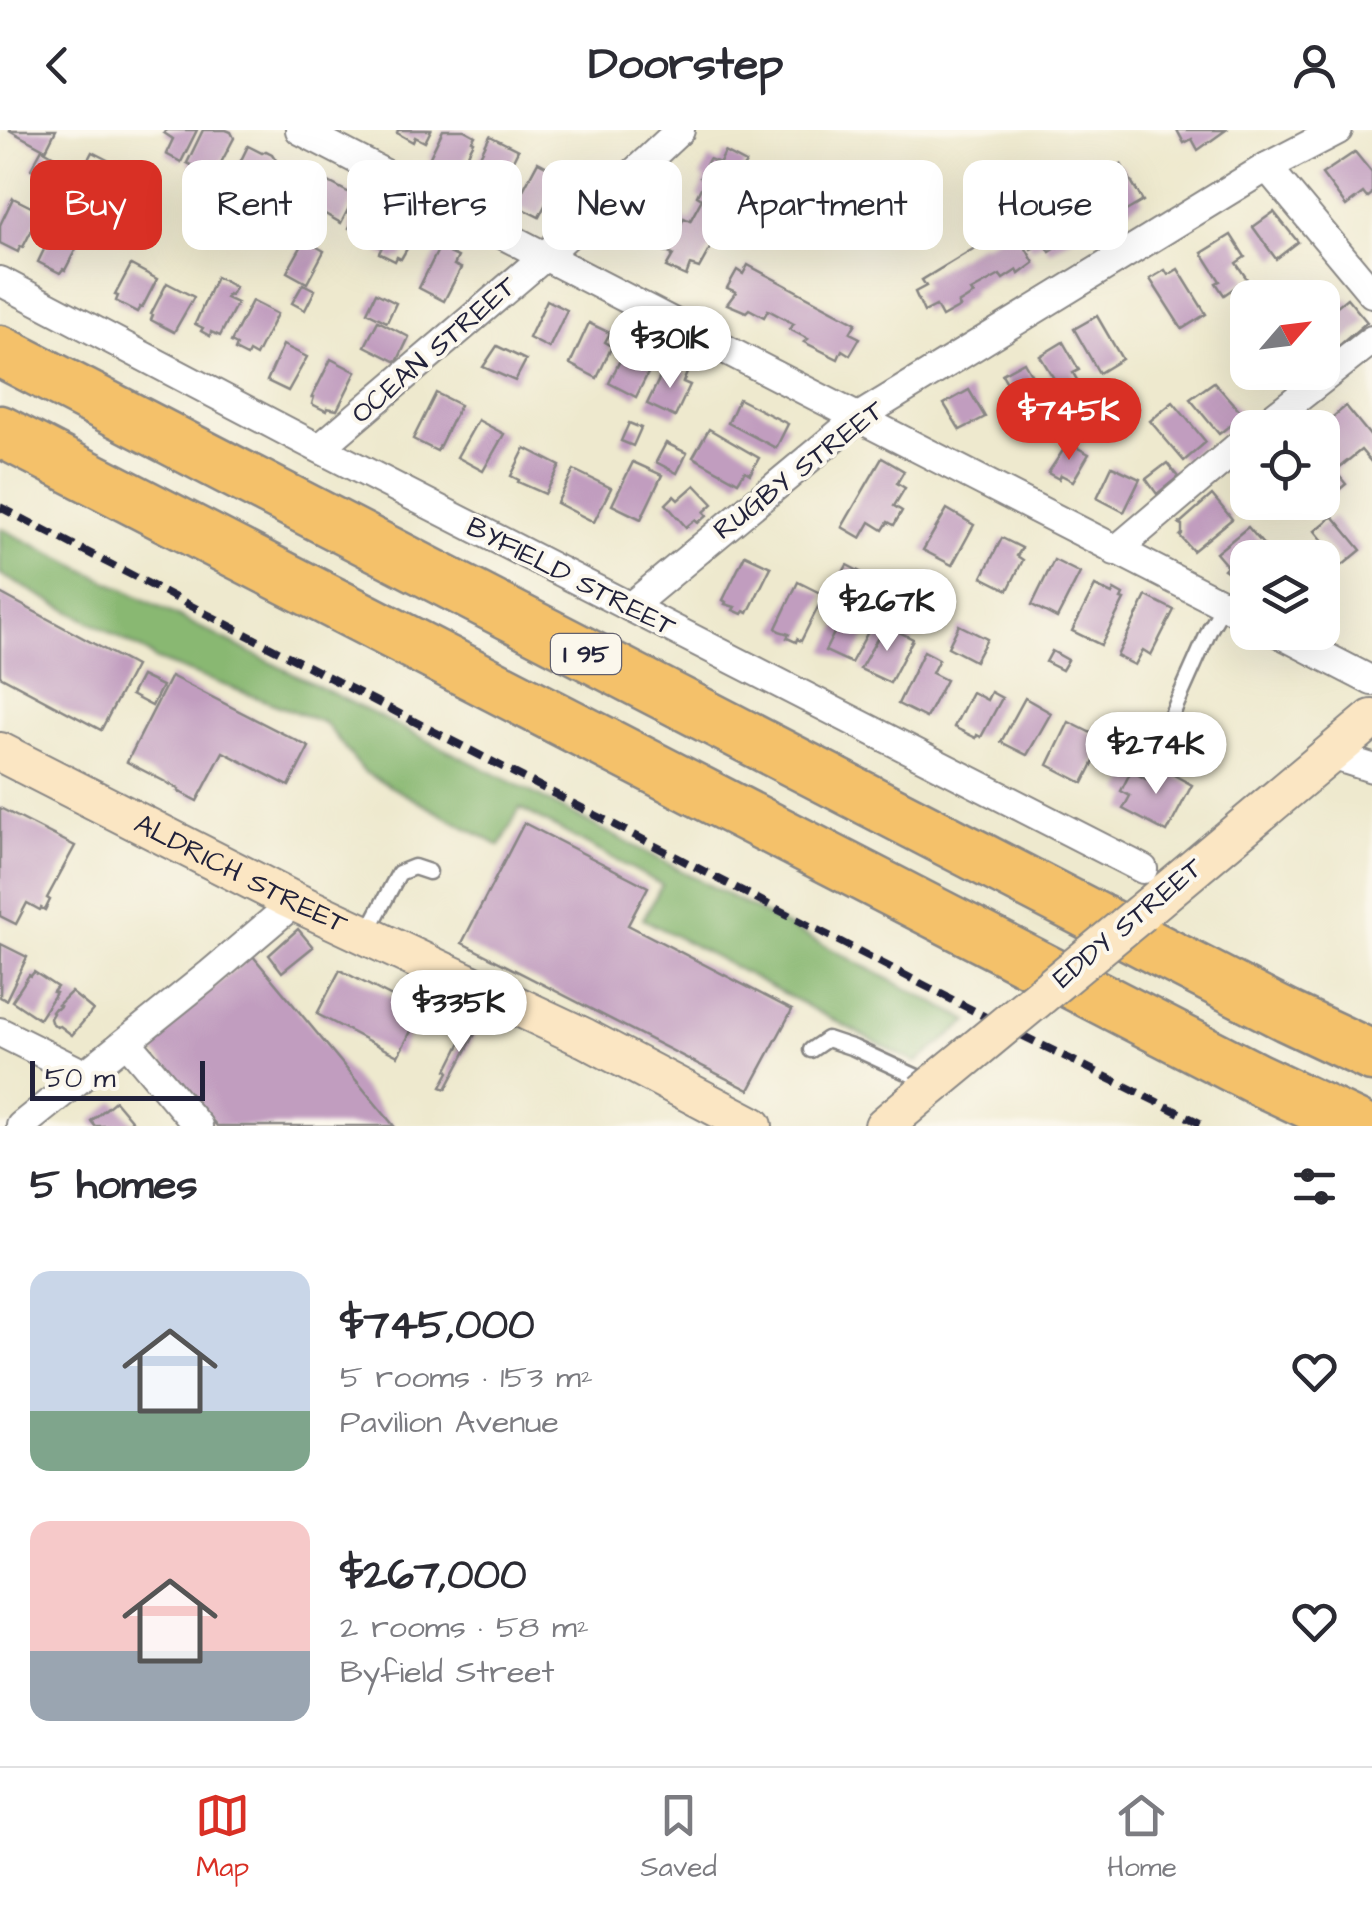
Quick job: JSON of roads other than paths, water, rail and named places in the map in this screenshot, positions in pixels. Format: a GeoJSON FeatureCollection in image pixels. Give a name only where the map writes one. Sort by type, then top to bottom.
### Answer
{"type":"FeatureCollection","features":[{"type":"Feature","properties":{"kind":"highway","name":"I 95"},"geometry":{"type":"LineString","coordinates":[[0,352],[1172,957],[1372,1056]]}},
{"type":"Feature","properties":{"kind":"highway","name":"I 95"},"geometry":{"type":"LineString","coordinates":[[0,431],[1108,1002],[1357,1126]]}},
{"type":"Feature","properties":{"kind":"highway"},"geometry":{"type":"LineString","coordinates":[[1172,957],[1372,1024]]}},
{"type":"Feature","properties":{"kind":"highway"},"geometry":{"type":"LineString","coordinates":[[1108,1002],[1218,1095],[1278,1126]]}},
{"type":"Feature","properties":{"kind":"street"},"geometry":{"type":"LineString","coordinates":[[300,130],[1230,608]]}},
{"type":"Feature","properties":{"kind":"street","name":"OCEAN STREET"},"geometry":{"type":"LineString","coordinates":[[320,448],[544,257],[680,130]]}},
{"type":"Feature","properties":{"kind":"street","name":"RUGBY STREET"},"geometry":{"type":"LineString","coordinates":[[630,607],[858,417],[1267,167],[1338,130]]}},
{"type":"Feature","properties":{"kind":"street"},"geometry":{"type":"LineString","coordinates":[[1267,167],[1372,292]]}},
{"type":"Feature","properties":{"kind":"street","name":"BYFIELD STREET"},"geometry":{"type":"LineString","coordinates":[[0,281],[1143,869]]}},
{"type":"Feature","properties":{"kind":"street"},"geometry":{"type":"LineString","coordinates":[[1283,410],[1372,340]]}},
{"type":"Feature","properties":{"kind":"street"},"geometry":{"type":"LineString","coordinates":[[1114,551],[1230,453]]}},
{"type":"Feature","properties":{"kind":"street"},"geometry":{"type":"LineString","coordinates":[[1312,650],[1372,681]]}},
{"type":"Feature","properties":{"kind":"street","name":"EDDY STREET"},"geometry":{"type":"LineString","coordinates":[[884,1126],[1372,720]]}},
{"type":"Feature","properties":{"kind":"street","name":"ALDRICH STREET"},"geometry":{"type":"LineString","coordinates":[[0,752],[296,901],[600,1039],[753,1126]]}},
{"type":"Feature","properties":{"kind":"street"},"geometry":{"type":"LineString","coordinates":[[1331,755],[1372,768]]}},
{"type":"Feature","properties":{"kind":"street"},"geometry":{"type":"LineString","coordinates":[[21,1126],[296,901]]}},
{"type":"Feature","properties":{"kind":"street"},"geometry":{"type":"LineString","coordinates":[[0,1032],[84,1074]]}},
{"type":"Feature","properties":{"kind":"street"},"geometry":{"type":"LineString","coordinates":[[127,1042],[198,1126]]}},
{"type":"Feature","properties":{"kind":"lane"},"geometry":{"type":"LineString","coordinates":[[1158,746],[1210,629],[1230,615]]}},
{"type":"Feature","properties":{"kind":"lane"},"geometry":{"type":"LineString","coordinates":[[366,934],[399,873],[414,866],[429,872]]}},
{"type":"Feature","properties":{"kind":"lane"},"geometry":{"type":"LineString","coordinates":[[811,1050],[827,1039],[854,1048],[928,1088]]}},
{"type":"Feature","properties":{"kind":"railway"},"geometry":{"type":"LineString","coordinates":[[0,507],[1005,1027],[1206,1126]]}}]}
